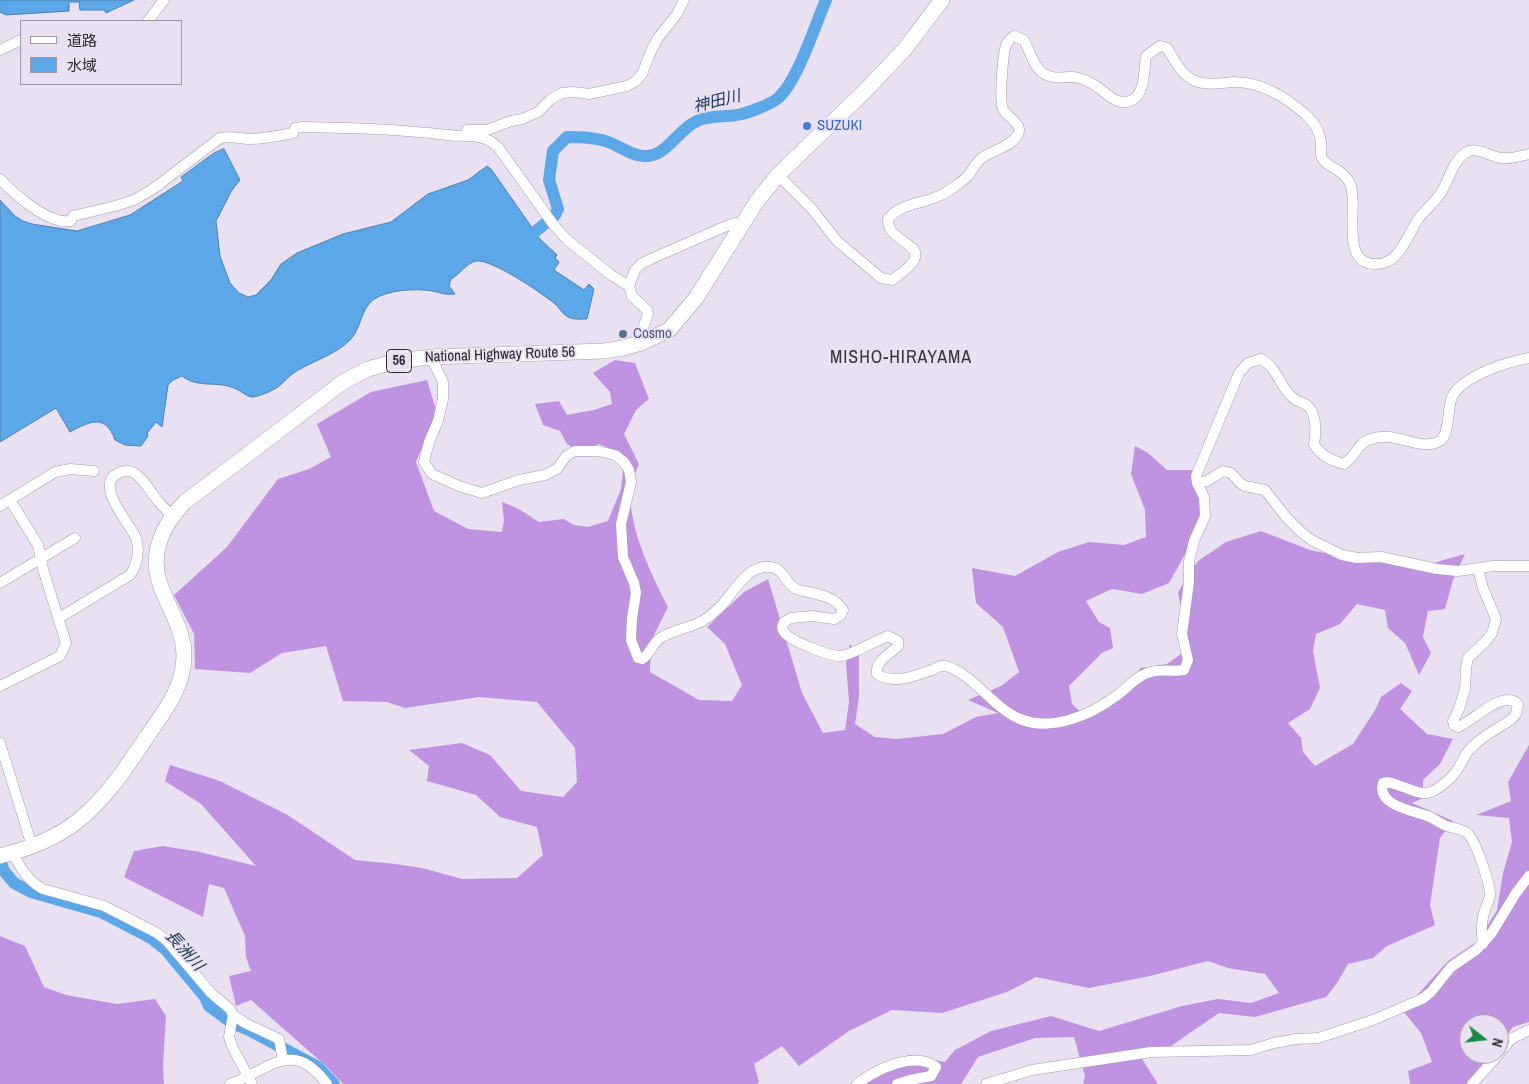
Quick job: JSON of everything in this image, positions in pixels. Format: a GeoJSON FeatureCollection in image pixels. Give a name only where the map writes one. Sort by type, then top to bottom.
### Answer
{"type":"FeatureCollection","features":[{"type":"Feature","properties":{"kind":"highway","name":"National Highway Route 56"},"geometry":{"type":"LineString","coordinates":[[7,854],[32,846],[58,834],[79,820],[105,796],[122,775],[173,698],[184,657],[182,639],[159,582],[156,565],[158,547],[163,530],[172,515],[185,502],[343,382],[368,370],[396,361],[431,357],[604,351],[641,343],[669,330],[696,298],[757,201],[778,175],[866,90],[904,50],[942,0]]}},
{"type":"Feature","properties":{"kind":"street"},"geometry":{"type":"LineString","coordinates":[[149,20],[164,0]]}},
{"type":"Feature","properties":{"kind":"street"},"geometry":{"type":"LineString","coordinates":[[430,132],[437,130],[487,130],[538,112],[551,98],[562,93],[589,94],[626,86],[636,81],[642,74],[652,48],[677,14],[684,0]]}},
{"type":"Feature","properties":{"kind":"street"},"geometry":{"type":"LineString","coordinates":[[778,175],[812,209],[837,241],[880,278],[892,280],[912,265],[916,260],[916,255],[912,248],[890,229],[888,219],[891,215],[898,209],[940,195],[966,178],[981,159],[1006,146],[1018,136],[1018,125],[1002,109],[1000,94],[1004,53],[1009,40],[1014,36],[1024,40],[1034,62],[1043,73],[1051,77],[1079,78],[1097,86],[1114,100],[1124,102],[1135,98],[1143,82],[1146,56],[1160,46],[1167,48],[1178,65],[1192,80],[1206,84],[1247,83],[1260,86],[1279,95],[1318,129],[1321,156],[1324,161],[1335,167],[1351,186],[1353,196],[1353,244],[1355,252],[1363,262],[1371,264],[1387,262],[1399,252],[1420,217],[1438,197],[1457,162],[1468,151],[1474,150],[1502,158],[1529,154]]}},
{"type":"Feature","properties":{"kind":"street"},"geometry":{"type":"LineString","coordinates":[[0,50],[20,40]]}},
{"type":"Feature","properties":{"kind":"street"},"geometry":{"type":"LineString","coordinates":[[0,179],[10,190],[26,202],[50,218],[64,222],[71,221],[73,216],[80,213],[134,200],[152,189],[220,138],[229,136],[247,139],[272,137],[293,133],[295,128],[304,127],[430,132],[448,136],[475,136],[487,139],[498,147],[553,224],[566,239],[611,275],[629,286]]}},
{"type":"Feature","properties":{"kind":"street"},"geometry":{"type":"LineString","coordinates":[[641,343],[641,334],[648,314],[647,310],[632,296],[629,286],[636,270],[653,258],[724,227],[735,223],[742,224]]}},
{"type":"Feature","properties":{"kind":"street"},"geometry":{"type":"LineString","coordinates":[[431,357],[443,382],[443,399],[438,421],[429,442],[424,462],[432,474],[459,486],[482,493],[518,480],[545,475],[557,469],[566,456],[575,451],[598,450],[615,455],[624,462],[629,470],[631,482],[621,524],[623,557],[634,583],[636,593],[631,640],[638,658],[646,657],[656,641],[664,635],[700,622],[707,617],[721,605],[752,571],[771,567],[778,569],[794,589],[835,600],[843,610],[840,616],[834,619],[812,616],[791,618],[784,622],[782,626],[783,631],[788,637],[824,652],[841,656],[888,636],[895,638],[898,641],[898,646],[878,664],[877,674],[894,680],[906,679],[943,665],[967,678],[994,702],[1019,719],[1035,723],[1068,720],[1087,714],[1115,697],[1141,676],[1150,672],[1184,670],[1188,660],[1182,634],[1189,582],[1189,561],[1194,541],[1205,516],[1204,497],[1197,483],[1196,476],[1239,373],[1248,363],[1261,359],[1275,370],[1286,391],[1294,399],[1311,409],[1315,419],[1316,432],[1314,444],[1318,451],[1334,461],[1344,464],[1351,461],[1367,440],[1394,437],[1425,444],[1435,444],[1443,439],[1447,429],[1448,412],[1452,396],[1460,387],[1483,372],[1504,364],[1529,358]]}},
{"type":"Feature","properties":{"kind":"street"},"geometry":{"type":"LineString","coordinates":[[0,506],[56,472],[70,469],[94,471]]}},
{"type":"Feature","properties":{"kind":"street"},"geometry":{"type":"LineString","coordinates":[[59,618],[130,575],[135,568],[137,559],[136,538],[110,492],[112,480],[116,475],[126,471],[138,475],[160,504],[172,515]]}},
{"type":"Feature","properties":{"kind":"street"},"geometry":{"type":"LineString","coordinates":[[1197,483],[1207,482],[1223,471],[1231,473],[1240,483],[1265,490],[1286,517],[1301,532],[1313,541],[1342,555],[1357,558],[1381,557],[1437,570],[1458,571],[1493,566],[1529,566]]}},
{"type":"Feature","properties":{"kind":"street"},"geometry":{"type":"LineString","coordinates":[[0,686],[60,656],[66,643],[43,569],[38,545],[10,500]]}},
{"type":"Feature","properties":{"kind":"street"},"geometry":{"type":"LineString","coordinates":[[0,583],[75,538]]}},
{"type":"Feature","properties":{"kind":"street"},"geometry":{"type":"LineString","coordinates":[[1478,569],[1483,588],[1496,619],[1492,633],[1486,642],[1468,658],[1465,689],[1453,721],[1454,725],[1458,727],[1466,724],[1475,716],[1507,700],[1514,700],[1518,704],[1516,714],[1512,719],[1472,746],[1465,755],[1459,769],[1436,790],[1427,793],[1408,790],[1387,782],[1383,783],[1381,788],[1382,795],[1402,808],[1432,818],[1444,826],[1467,832],[1474,841],[1490,895],[1480,929],[1483,944]]}},
{"type":"Feature","properties":{"kind":"street"},"geometry":{"type":"LineString","coordinates":[[0,743],[32,846]]}},
{"type":"Feature","properties":{"kind":"street"},"geometry":{"type":"LineString","coordinates":[[7,854],[36,885],[43,889],[104,906],[157,933],[176,951],[212,993],[230,1008],[233,1015],[245,1023],[279,1039],[282,1060]]}},
{"type":"Feature","properties":{"kind":"street"},"geometry":{"type":"LineString","coordinates":[[986,1084],[1032,1070],[1151,1052],[1251,1050],[1281,1042],[1318,1038],[1373,1020],[1422,999],[1439,984],[1450,967],[1483,944],[1529,876]]}},
{"type":"Feature","properties":{"kind":"street"},"geometry":{"type":"LineString","coordinates":[[233,1015],[229,1036],[249,1080]]}},
{"type":"Feature","properties":{"kind":"street"},"geometry":{"type":"LineString","coordinates":[[1509,1042],[1529,1030]]}},
{"type":"Feature","properties":{"kind":"street"},"geometry":{"type":"LineString","coordinates":[[230,1084],[249,1080],[282,1060],[293,1059],[306,1064],[319,1073],[327,1084]]}},
{"type":"Feature","properties":{"kind":"street"},"geometry":{"type":"LineString","coordinates":[[857,1084],[885,1067],[898,1063],[922,1061],[936,1067],[932,1076],[897,1084]]}},
{"type":"Feature","properties":{"kind":"street"},"geometry":{"type":"LineString","coordinates":[[1472,1084],[1490,1064]]}},
{"type":"Feature","properties":{"kind":"shaded area"},"geometry":{"type":"Polygon","coordinates":[[[615,360],[635,363],[649,399],[636,410],[624,434],[639,464],[630,489],[634,522],[643,552],[668,607],[651,641],[650,672],[699,700],[732,701],[742,685],[725,644],[707,627],[744,592],[768,579],[802,693],[823,733],[845,730],[849,702],[846,663],[850,644],[859,655],[859,696],[855,724],[875,737],[897,739],[943,734],[976,717],[998,713],[968,700],[1001,686],[1019,672],[1003,627],[976,603],[972,568],[1015,576],[1058,552],[1089,542],[1124,545],[1146,537],[1145,510],[1131,474],[1135,446],[1148,453],[1167,470],[1195,470],[1202,490],[1201,526],[1169,583],[1142,594],[1112,589],[1086,601],[1099,622],[1110,628],[1113,648],[1102,653],[1069,686],[1072,704],[1088,719],[1115,699],[1141,668],[1167,664],[1188,649],[1178,592],[1198,561],[1226,542],[1261,531],[1310,550],[1358,560],[1426,565],[1465,554],[1453,580],[1445,609],[1428,611],[1423,637],[1431,653],[1419,675],[1405,643],[1388,628],[1385,610],[1357,604],[1340,624],[1316,634],[1313,651],[1320,688],[1310,709],[1288,723],[1301,738],[1303,752],[1315,766],[1353,744],[1381,697],[1401,683],[1412,691],[1400,709],[1427,734],[1453,739],[1440,764],[1423,780],[1423,798],[1412,803],[1453,821],[1440,838],[1430,905],[1435,925],[1387,946],[1373,958],[1348,964],[1326,997],[1255,1017],[1219,1013],[1168,1048],[1142,1059],[1158,1084],[1083,1084],[1085,1076],[1074,1037],[1035,1038],[978,1057],[961,1084],[851,1084],[873,1067],[910,1055],[945,1062],[955,1050],[991,1031],[1051,1016],[1099,1031],[1182,1006],[1218,999],[1251,1003],[1279,993],[1265,974],[1228,968],[1208,961],[1150,976],[1089,988],[1036,977],[1007,992],[942,1013],[892,1010],[849,1031],[799,1066],[782,1046],[754,1064],[759,1082],[757,1084],[343,1084],[327,1067],[251,1000],[236,1006],[229,976],[251,971],[246,957],[245,936],[224,888],[209,884],[203,917],[124,877],[134,851],[163,846],[200,852],[256,866],[201,804],[165,781],[170,765],[220,781],[286,814],[355,860],[422,868],[462,879],[517,878],[543,855],[537,827],[500,817],[476,795],[427,781],[429,766],[409,750],[462,743],[490,755],[521,791],[563,797],[577,782],[575,748],[537,702],[479,697],[405,708],[387,702],[343,701],[326,646],[282,653],[250,673],[195,669],[194,634],[174,595],[227,547],[278,479],[309,469],[331,457],[317,424],[371,392],[427,380],[437,413],[416,462],[434,511],[468,529],[502,532],[504,520],[502,502],[517,508],[539,522],[564,519],[574,525],[588,527],[608,521],[621,489],[623,470],[616,451],[599,444],[578,451],[567,444],[560,431],[543,425],[535,404],[559,401],[567,415],[594,410],[612,404],[610,392],[593,373],[615,360]]]}},
{"type":"Feature","properties":{"kind":"shaded area"},"geometry":{"type":"Polygon","coordinates":[[[1529,745],[1529,1022],[1513,1027],[1509,1032],[1509,1014],[1459,1014],[1459,1064],[1486,1064],[1470,1084],[1410,1084],[1408,1071],[1432,1062],[1421,1033],[1403,1011],[1448,961],[1478,941],[1497,910],[1503,873],[1512,842],[1509,818],[1476,815],[1511,801],[1508,782],[1529,745]]]}},
{"type":"Feature","properties":{"kind":"shaded area"},"geometry":{"type":"Polygon","coordinates":[[[0,936],[25,946],[44,987],[66,995],[117,1004],[155,999],[166,1016],[163,1065],[164,1084],[0,1084],[0,936]]]}},
{"type":"Feature","properties":{"kind":"water"},"geometry":{"type":"Polygon","coordinates":[[[0,0],[134,0],[106,13],[104,10],[80,10],[79,2],[69,2],[69,11],[6,15],[0,12],[0,0]]]}},
{"type":"Feature","properties":{"kind":"water"},"geometry":{"type":"Polygon","coordinates":[[[224,149],[240,180],[232,190],[216,221],[220,256],[230,283],[239,293],[248,297],[256,295],[271,280],[281,264],[297,253],[343,234],[391,222],[428,194],[468,180],[487,166],[540,239],[557,255],[555,258],[559,262],[554,270],[584,290],[589,284],[594,289],[587,319],[568,317],[554,303],[516,277],[493,265],[476,261],[451,279],[449,286],[455,294],[410,290],[385,294],[373,300],[366,308],[354,335],[345,345],[299,369],[278,387],[266,393],[251,397],[229,386],[195,382],[182,376],[173,380],[168,385],[162,427],[156,422],[147,433],[148,436],[141,446],[125,445],[115,440],[107,426],[97,422],[84,425],[70,432],[56,408],[0,442],[0,200],[15,216],[23,221],[77,231],[130,215],[183,181],[181,177],[214,153],[224,149]]]}},
{"type":"Feature","properties":{"kind":"waterway","name":"神田川"},"geometry":{"type":"LineString","coordinates":[[528,238],[555,215],[558,209],[549,180],[553,151],[567,137],[586,137],[610,143],[634,154],[652,155],[666,148],[684,130],[697,121],[742,114],[770,103],[777,99],[792,80],[826,0]]}},
{"type":"Feature","properties":{"kind":"waterway","name":"長洲川"},"geometry":{"type":"LineString","coordinates":[[0,860],[4,871],[14,883],[31,892],[101,912],[151,938],[165,949],[205,997],[209,1006],[232,1023],[249,1030],[318,1067],[334,1084]]}},
{"type":"Feature","properties":{"kind":"place","name":"SUZUKI"},"geometry":{"type":"Point","coordinates":[807,126]}},
{"type":"Feature","properties":{"kind":"place","name":"Cosmo"},"geometry":{"type":"Point","coordinates":[623,334]}},
{"type":"Feature","properties":{"kind":"district","name":"MISHO-HIRAYAMA"},"geometry":{"type":"Point","coordinates":[901,358]}}]}
